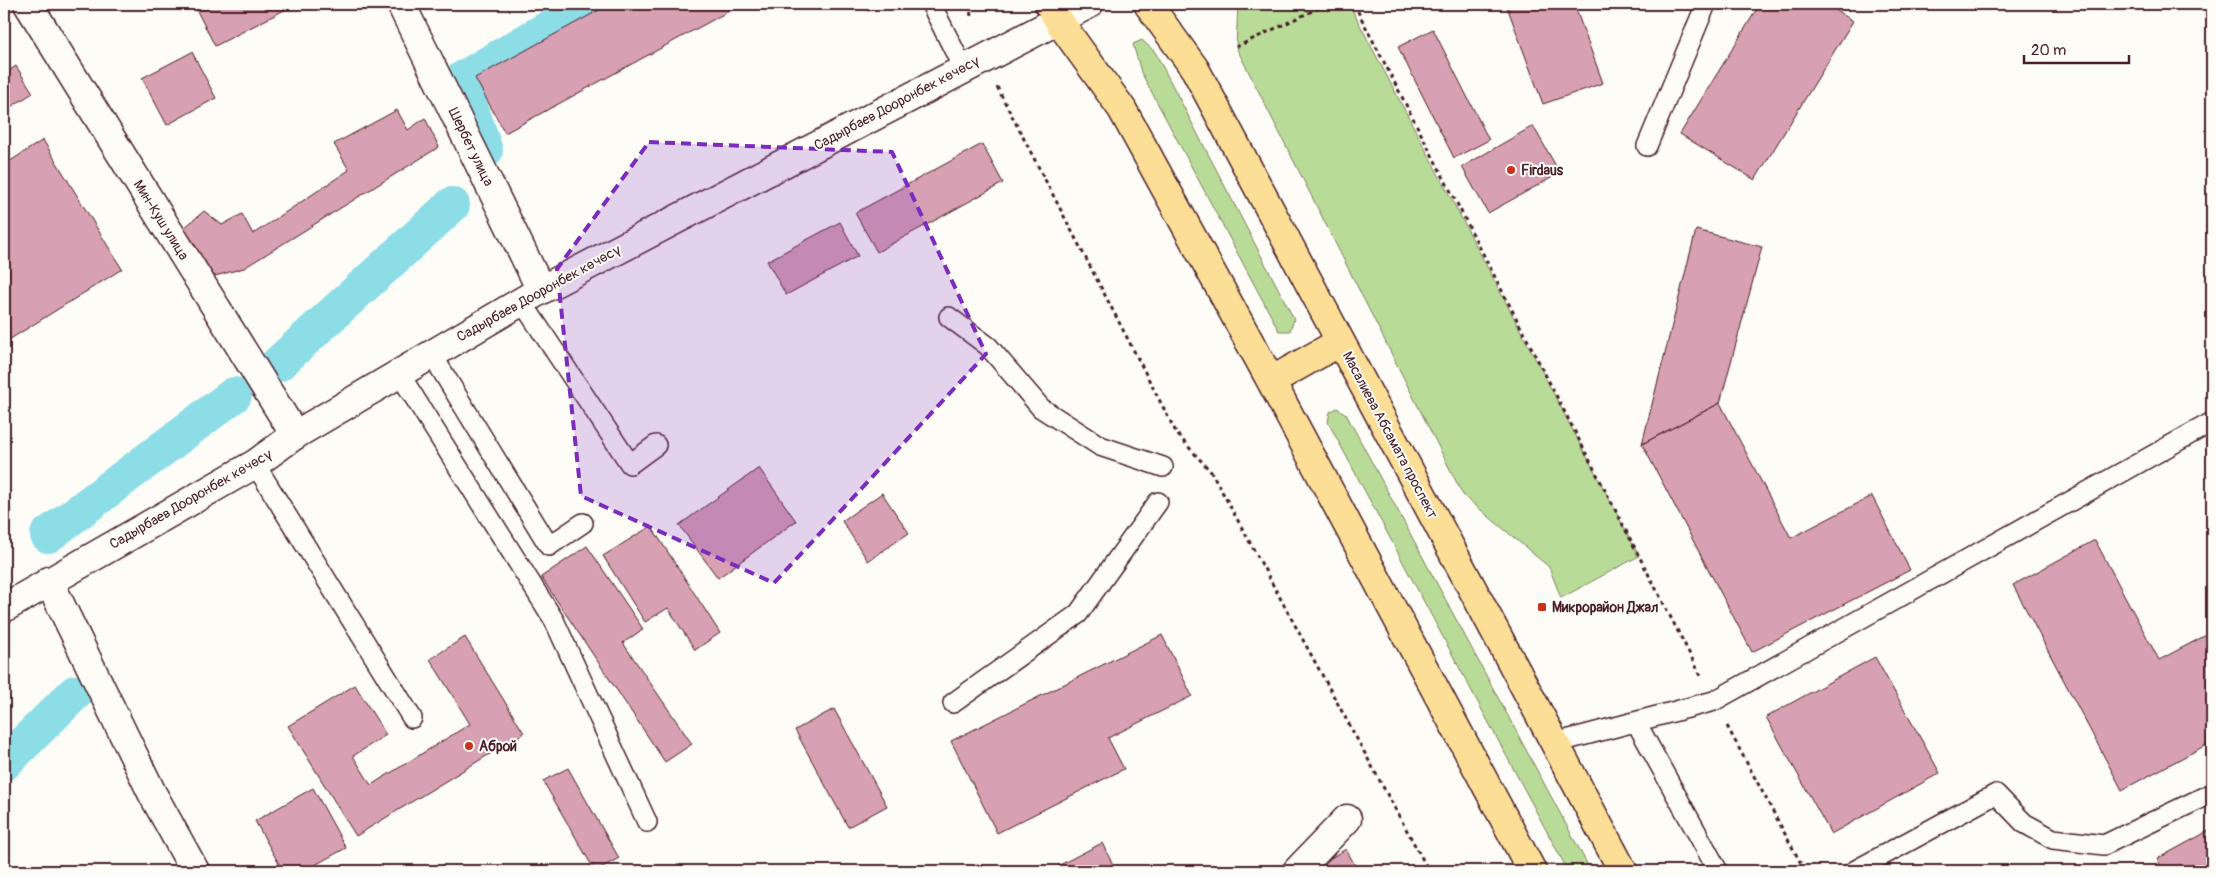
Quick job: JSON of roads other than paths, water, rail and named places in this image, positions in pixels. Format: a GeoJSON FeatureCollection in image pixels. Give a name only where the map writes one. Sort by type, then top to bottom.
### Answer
{"type":"FeatureCollection","features":[{"type":"Feature","properties":{"kind":"main road","name":"Мин-Куш улица"},"geometry":{"type":"LineString","coordinates":[[28,4],[295,435]]}},
{"type":"Feature","properties":{"kind":"main road","name":"Шербет улица"},"geometry":{"type":"LineString","coordinates":[[401,4],[532,296]]}},
{"type":"Feature","properties":{"kind":"main road","name":"Садырбаев Дооронбек көчөсү"},"geometry":{"type":"LineString","coordinates":[[4,608],[255,464],[295,435],[532,296],[963,68],[1053,12],[1089,4]]}},
{"type":"Feature","properties":{"kind":"main road","name":"Масалиева Абсамата проспект"},"geometry":{"type":"LineString","coordinates":[[1148,4],[1195,69],[1623,871]]}},
{"type":"Feature","properties":{"kind":"main road"},"geometry":{"type":"LineString","coordinates":[[1053,12],[1122,109],[1271,380],[1532,871]]}},
{"type":"Feature","properties":{"kind":"main road"},"geometry":{"type":"LineString","coordinates":[[1271,380],[1340,342]]}},
{"type":"Feature","properties":{"kind":"main road"},"geometry":{"type":"LineString","coordinates":[[49,582],[152,793],[195,871]]}},
{"type":"Feature","properties":{"kind":"main road"},"geometry":{"type":"LineString","coordinates":[[1296,871],[1347,819]]}},
{"type":"Feature","properties":{"kind":"lane"},"geometry":{"type":"LineString","coordinates":[[931,4],[963,68]]}},
{"type":"Feature","properties":{"kind":"lane"},"geometry":{"type":"LineString","coordinates":[[1647,146],[1706,4]]}},
{"type":"Feature","properties":{"kind":"lane"},"geometry":{"type":"LineString","coordinates":[[532,296],[630,464],[656,445]]}},
{"type":"Feature","properties":{"kind":"lane"},"geometry":{"type":"LineString","coordinates":[[949,317],[988,346],[1041,408],[1100,446],[1163,468]]}},
{"type":"Feature","properties":{"kind":"lane"},"geometry":{"type":"LineString","coordinates":[[431,354],[549,546],[584,523]]}},
{"type":"Feature","properties":{"kind":"lane"},"geometry":{"type":"LineString","coordinates":[[399,374],[554,620],[647,822]]}},
{"type":"Feature","properties":{"kind":"lane"},"geometry":{"type":"LineString","coordinates":[[1555,743],[1714,701],[2212,422]]}},
{"type":"Feature","properties":{"kind":"lane"},"geometry":{"type":"LineString","coordinates":[[255,464],[412,718]]}},
{"type":"Feature","properties":{"kind":"lane"},"geometry":{"type":"LineString","coordinates":[[953,703],[1078,614],[1158,502]]}},
{"type":"Feature","properties":{"kind":"lane"},"geometry":{"type":"LineString","coordinates":[[1636,722],[1718,871]]}},
{"type":"Feature","properties":{"kind":"lane"},"geometry":{"type":"LineString","coordinates":[[1854,871],[1996,794],[2024,823],[2053,839],[2104,845],[2212,794]]}},
{"type":"Feature","properties":{"kind":"waterway"},"geometry":{"type":"LineString","coordinates":[[485,151],[461,80],[590,4]]}},
{"type":"Feature","properties":{"kind":"waterway"},"geometry":{"type":"LineString","coordinates":[[278,364],[452,205]]}},
{"type":"Feature","properties":{"kind":"waterway"},"geometry":{"type":"LineString","coordinates":[[48,535],[234,395]]}},
{"type":"Feature","properties":{"kind":"waterway"},"geometry":{"type":"LineString","coordinates":[[4,763],[75,693]]}},
{"type":"Feature","properties":{"kind":"place","name":"Firdaus"},"geometry":{"type":"Point","coordinates":[1511,170]}},
{"type":"Feature","properties":{"kind":"place","name":"Микрорайон Джал"},"geometry":{"type":"Point","coordinates":[1542,607]}},
{"type":"Feature","properties":{"kind":"place","name":"Аброй"},"geometry":{"type":"Point","coordinates":[469,746]}}]}
